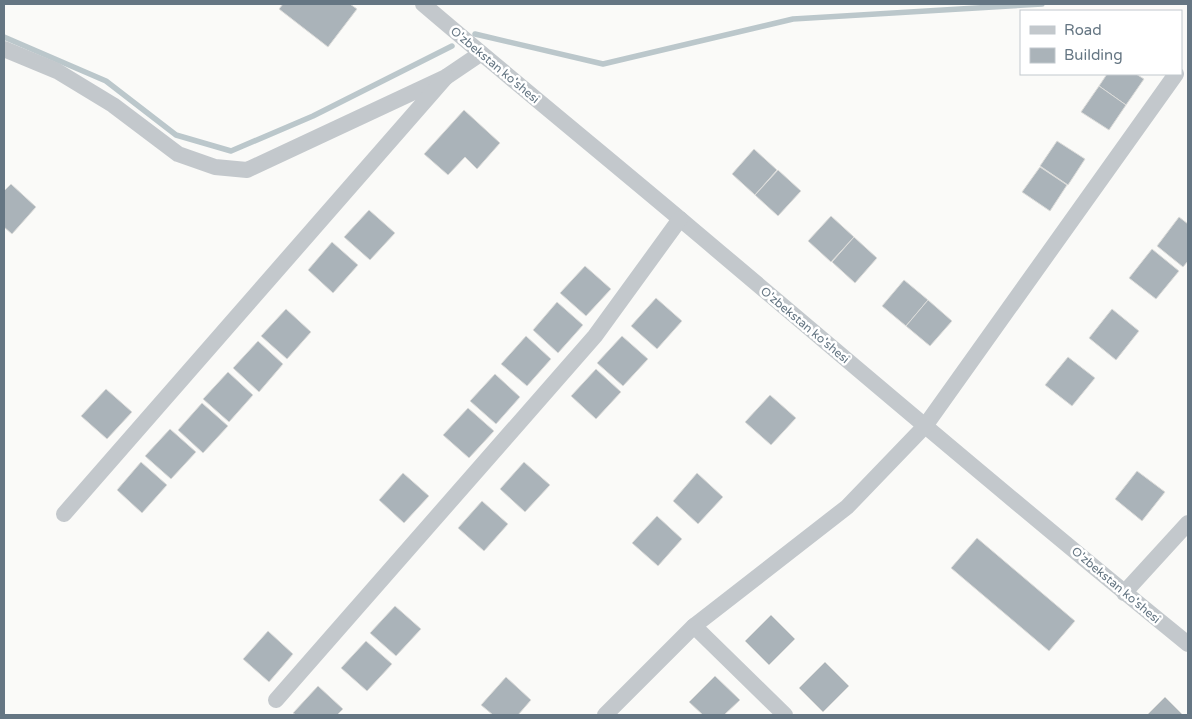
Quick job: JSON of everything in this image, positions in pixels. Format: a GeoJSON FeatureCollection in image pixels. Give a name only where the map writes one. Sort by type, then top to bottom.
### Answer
{"type":"FeatureCollection","features":[{"type":"Feature","properties":{"kind":"street","name":"O'zbekstan ko'shesi"},"geometry":{"type":"LineString","coordinates":[[423,4],[480,54],[680,219],[1124,593],[1188,644]]}},
{"type":"Feature","properties":{"kind":"street"},"geometry":{"type":"LineString","coordinates":[[4,50],[57,71],[113,105],[178,154],[215,167],[247,170],[446,77],[480,54]]}},
{"type":"Feature","properties":{"kind":"street"},"geometry":{"type":"LineString","coordinates":[[605,715],[694,626],[847,506],[925,426],[1176,75]]}},
{"type":"Feature","properties":{"kind":"street"},"geometry":{"type":"LineString","coordinates":[[64,514],[446,77]]}},
{"type":"Feature","properties":{"kind":"street"},"geometry":{"type":"LineString","coordinates":[[276,700],[595,336],[680,219]]}},
{"type":"Feature","properties":{"kind":"street"},"geometry":{"type":"LineString","coordinates":[[1124,593],[1188,523]]}},
{"type":"Feature","properties":{"kind":"street"},"geometry":{"type":"LineString","coordinates":[[694,626],[785,715]]}},
{"type":"Feature","properties":{"kind":"building"},"geometry":{"type":"Polygon","coordinates":[[[283,4],[350,4],[357,9],[328,47],[279,9],[283,4]]]}},
{"type":"Feature","properties":{"kind":"building"},"geometry":{"type":"Polygon","coordinates":[[[1106,75],[1138,75],[1144,79],[1126,105],[1099,86],[1106,75]]]}},
{"type":"Feature","properties":{"kind":"building"},"geometry":{"type":"Polygon","coordinates":[[[1099,86],[1126,105],[1109,130],[1081,112],[1099,86]]]}},
{"type":"Feature","properties":{"kind":"building"},"geometry":{"type":"Polygon","coordinates":[[[464,110],[500,143],[477,169],[465,157],[448,175],[424,154],[464,110]]]}},
{"type":"Feature","properties":{"kind":"building"},"geometry":{"type":"Polygon","coordinates":[[[1057,141],[1085,159],[1068,185],[1040,166],[1057,141]]]}},
{"type":"Feature","properties":{"kind":"building"},"geometry":{"type":"Polygon","coordinates":[[[754,149],[777,170],[755,195],[732,174],[754,149]]]}},
{"type":"Feature","properties":{"kind":"building"},"geometry":{"type":"Polygon","coordinates":[[[1040,167],[1067,185],[1050,211],[1022,192],[1040,167]]]}},
{"type":"Feature","properties":{"kind":"building"},"geometry":{"type":"Polygon","coordinates":[[[778,170],[801,191],[778,216],[755,195],[778,170]]]}},
{"type":"Feature","properties":{"kind":"building"},"geometry":{"type":"Polygon","coordinates":[[[11,184],[36,207],[12,234],[4,227],[4,191],[11,184]]]}},
{"type":"Feature","properties":{"kind":"building"},"geometry":{"type":"Polygon","coordinates":[[[369,210],[395,233],[370,260],[344,237],[369,210]]]}},
{"type":"Feature","properties":{"kind":"building"},"geometry":{"type":"Polygon","coordinates":[[[831,216],[854,237],[831,262],[808,241],[831,216]]]}},
{"type":"Feature","properties":{"kind":"building"},"geometry":{"type":"Polygon","coordinates":[[[1179,217],[1188,224],[1188,261],[1183,267],[1157,246],[1179,217]]]}},
{"type":"Feature","properties":{"kind":"building"},"geometry":{"type":"Polygon","coordinates":[[[854,237],[877,258],[855,283],[832,262],[854,237]]]}},
{"type":"Feature","properties":{"kind":"building"},"geometry":{"type":"Polygon","coordinates":[[[332,242],[358,265],[333,293],[308,270],[332,242]]]}},
{"type":"Feature","properties":{"kind":"building"},"geometry":{"type":"Polygon","coordinates":[[[1152,249],[1179,271],[1156,299],[1129,278],[1152,249]]]}},
{"type":"Feature","properties":{"kind":"building"},"geometry":{"type":"Polygon","coordinates":[[[585,266],[611,289],[586,316],[560,293],[585,266]]]}},
{"type":"Feature","properties":{"kind":"building"},"geometry":{"type":"Polygon","coordinates":[[[904,280],[928,300],[906,326],[882,306],[904,280]]]}},
{"type":"Feature","properties":{"kind":"building"},"geometry":{"type":"Polygon","coordinates":[[[656,298],[682,321],[657,349],[631,326],[656,298]]]}},
{"type":"Feature","properties":{"kind":"building"},"geometry":{"type":"Polygon","coordinates":[[[928,300],[952,321],[930,346],[906,326],[928,300]]]}},
{"type":"Feature","properties":{"kind":"building"},"geometry":{"type":"Polygon","coordinates":[[[557,302],[583,325],[558,353],[533,330],[557,302]]]}},
{"type":"Feature","properties":{"kind":"building"},"geometry":{"type":"Polygon","coordinates":[[[286,309],[311,332],[287,359],[261,336],[286,309]]]}},
{"type":"Feature","properties":{"kind":"building"},"geometry":{"type":"Polygon","coordinates":[[[1112,309],[1139,331],[1116,360],[1089,338],[1112,309]]]}},
{"type":"Feature","properties":{"kind":"building"},"geometry":{"type":"Polygon","coordinates":[[[526,336],[551,359],[527,386],[501,364],[526,336]]]}},
{"type":"Feature","properties":{"kind":"building"},"geometry":{"type":"Polygon","coordinates":[[[622,336],[648,359],[623,386],[597,363],[622,336]]]}},
{"type":"Feature","properties":{"kind":"building"},"geometry":{"type":"Polygon","coordinates":[[[258,341],[283,364],[259,392],[233,368],[258,341]]]}},
{"type":"Feature","properties":{"kind":"building"},"geometry":{"type":"Polygon","coordinates":[[[1068,357],[1095,378],[1072,406],[1045,385],[1068,357]]]}},
{"type":"Feature","properties":{"kind":"building"},"geometry":{"type":"Polygon","coordinates":[[[596,369],[621,392],[596,419],[571,396],[596,369]]]}},
{"type":"Feature","properties":{"kind":"building"},"geometry":{"type":"Polygon","coordinates":[[[228,372],[253,395],[229,422],[203,399],[228,372]]]}},
{"type":"Feature","properties":{"kind":"building"},"geometry":{"type":"Polygon","coordinates":[[[495,374],[520,397],[496,424],[470,401],[495,374]]]}},
{"type":"Feature","properties":{"kind":"building"},"geometry":{"type":"Polygon","coordinates":[[[106,389],[132,412],[107,439],[81,416],[106,389]]]}},
{"type":"Feature","properties":{"kind":"building"},"geometry":{"type":"Polygon","coordinates":[[[770,395],[796,418],[771,445],[745,422],[770,395]]]}},
{"type":"Feature","properties":{"kind":"building"},"geometry":{"type":"Polygon","coordinates":[[[202,403],[228,426],[203,453],[178,430],[202,403]]]}},
{"type":"Feature","properties":{"kind":"building"},"geometry":{"type":"Polygon","coordinates":[[[468,408],[494,431],[469,458],[443,435],[468,408]]]}},
{"type":"Feature","properties":{"kind":"building"},"geometry":{"type":"Polygon","coordinates":[[[170,429],[196,452],[171,479],[145,456],[170,429]]]}},
{"type":"Feature","properties":{"kind":"building"},"geometry":{"type":"Polygon","coordinates":[[[141,462],[167,485],[142,513],[117,490],[141,462]]]}},
{"type":"Feature","properties":{"kind":"building"},"geometry":{"type":"Polygon","coordinates":[[[524,462],[550,485],[525,512],[500,489],[524,462]]]}},
{"type":"Feature","properties":{"kind":"building"},"geometry":{"type":"Polygon","coordinates":[[[1137,471],[1165,492],[1142,521],[1115,499],[1137,471]]]}},
{"type":"Feature","properties":{"kind":"building"},"geometry":{"type":"Polygon","coordinates":[[[403,473],[429,496],[404,523],[379,500],[403,473]]]}},
{"type":"Feature","properties":{"kind":"building"},"geometry":{"type":"Polygon","coordinates":[[[697,473],[723,497],[698,524],[673,501],[697,473]]]}},
{"type":"Feature","properties":{"kind":"building"},"geometry":{"type":"Polygon","coordinates":[[[482,501],[508,524],[484,551],[458,528],[482,501]]]}},
{"type":"Feature","properties":{"kind":"building"},"geometry":{"type":"Polygon","coordinates":[[[657,516],[682,539],[658,566],[632,543],[657,516]]]}},
{"type":"Feature","properties":{"kind":"building"},"geometry":{"type":"Polygon","coordinates":[[[977,538],[1075,621],[1049,651],[951,568],[977,538]]]}},
{"type":"Feature","properties":{"kind":"building"},"geometry":{"type":"Polygon","coordinates":[[[395,606],[421,629],[396,656],[370,633],[395,606]]]}},
{"type":"Feature","properties":{"kind":"building"},"geometry":{"type":"Polygon","coordinates":[[[771,615],[795,639],[769,665],[745,641],[771,615]]]}},
{"type":"Feature","properties":{"kind":"building"},"geometry":{"type":"Polygon","coordinates":[[[268,631],[293,654],[269,682],[243,659],[268,631]]]}},
{"type":"Feature","properties":{"kind":"building"},"geometry":{"type":"Polygon","coordinates":[[[366,641],[392,664],[367,691],[341,668],[366,641]]]}},
{"type":"Feature","properties":{"kind":"building"},"geometry":{"type":"Polygon","coordinates":[[[825,662],[849,686],[823,712],[799,688],[825,662]]]}},
{"type":"Feature","properties":{"kind":"building"},"geometry":{"type":"Polygon","coordinates":[[[715,676],[740,700],[724,715],[703,715],[689,702],[715,676]]]}},
{"type":"Feature","properties":{"kind":"building"},"geometry":{"type":"Polygon","coordinates":[[[506,677],[531,700],[518,715],[493,715],[481,705],[506,677]]]}},
{"type":"Feature","properties":{"kind":"building"},"geometry":{"type":"Polygon","coordinates":[[[318,686],[343,709],[337,715],[296,715],[293,713],[318,686]]]}},
{"type":"Feature","properties":{"kind":"building"},"geometry":{"type":"Polygon","coordinates":[[[1165,697],[1183,715],[1147,715],[1165,697]]]}},
{"type":"Feature","properties":{"kind":"waterway"},"geometry":{"type":"LineString","coordinates":[[475,34],[603,64],[793,19],[1042,4]]}},
{"type":"Feature","properties":{"kind":"waterway"},"geometry":{"type":"LineString","coordinates":[[4,37],[106,81],[176,135],[231,151],[313,116],[452,46]]}}]}
